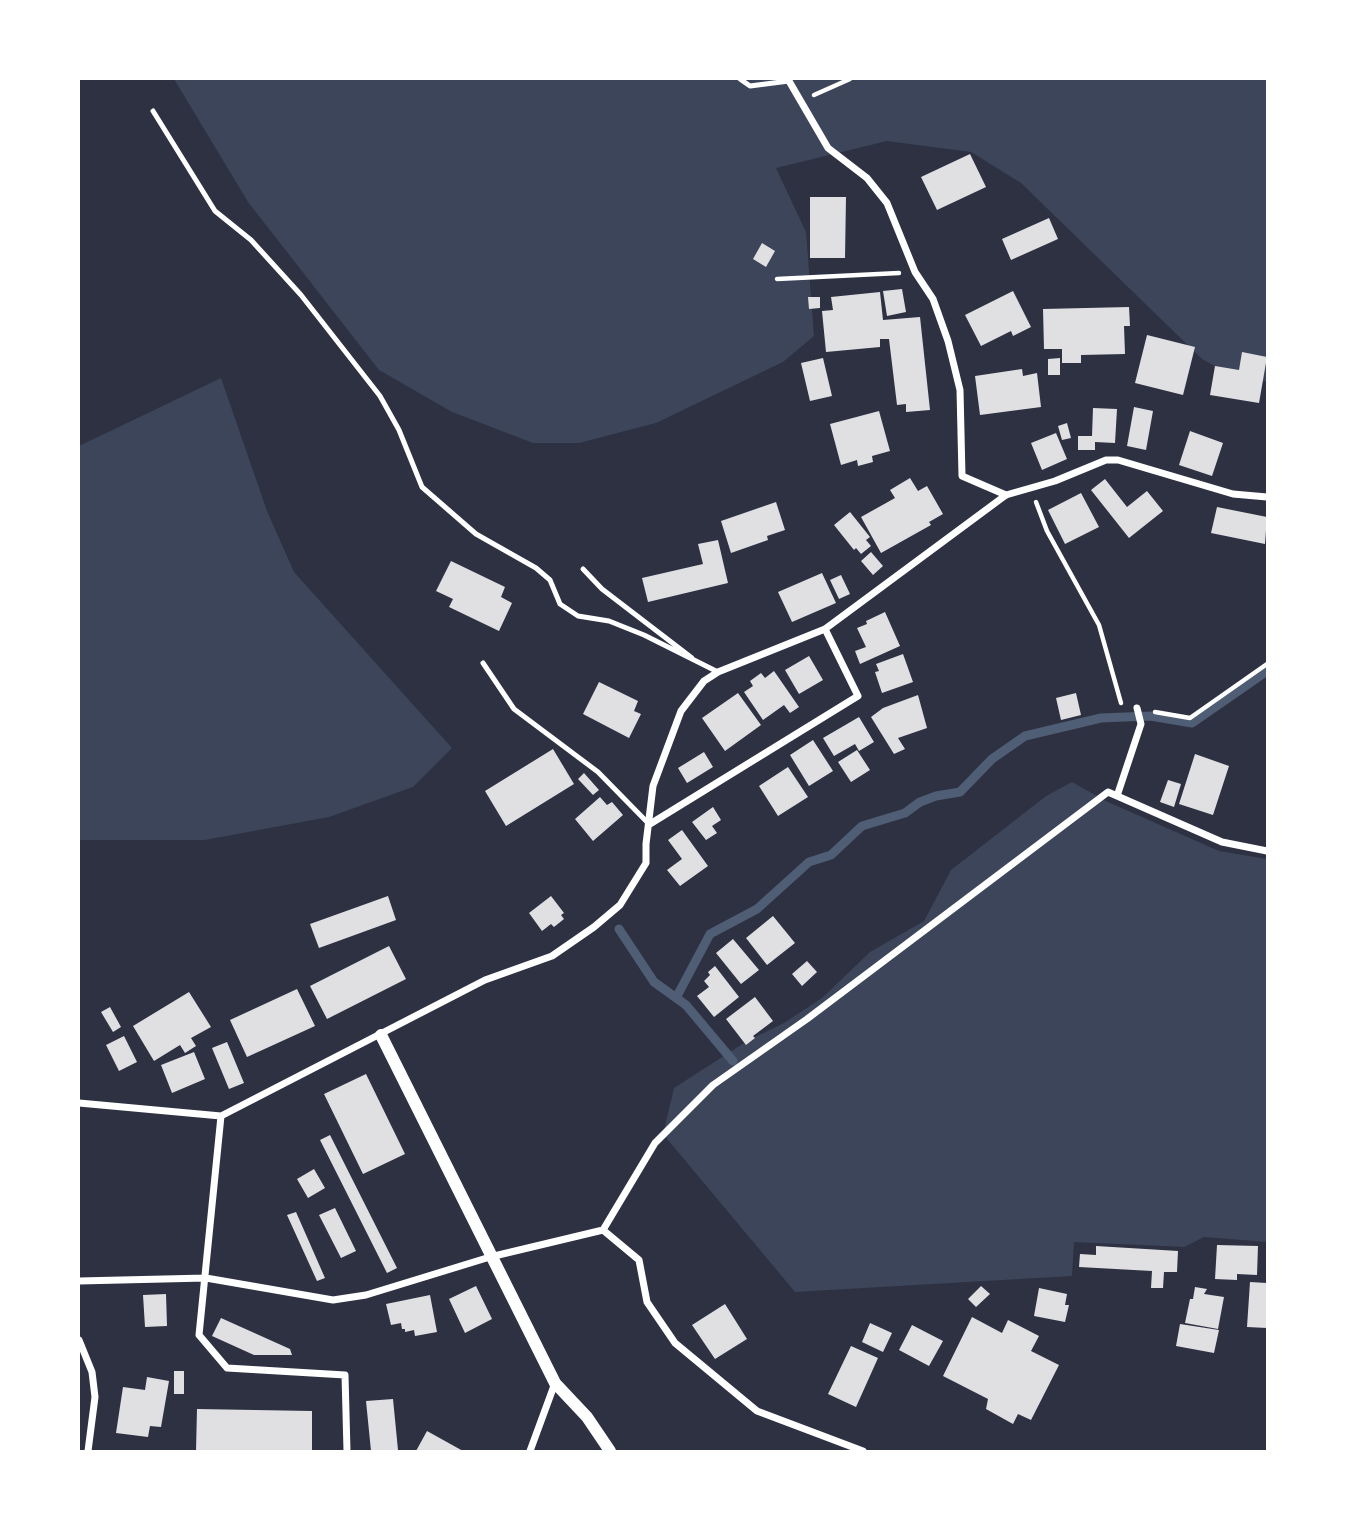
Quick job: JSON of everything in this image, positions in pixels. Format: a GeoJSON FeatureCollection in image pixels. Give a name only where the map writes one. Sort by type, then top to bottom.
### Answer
{"type":"FeatureCollection","features":[{"type":"Feature","properties":{"kind":"street"},"geometry":{"type":"LineString","coordinates":[[789,81],[828,148],[867,178],[887,203],[915,272],[933,299],[948,341],[960,390],[962,476],[1006,495]]}},
{"type":"Feature","properties":{"kind":"street"},"geometry":{"type":"LineString","coordinates":[[79,1102],[221,1116],[485,980],[552,956],[620,905],[646,863],[653,786],[681,710],[704,681],[825,629],[1006,495],[1030,489],[1106,460],[1118,460],[1133,462],[1233,494],[1267,497]]}},
{"type":"Feature","properties":{"kind":"street"},"geometry":{"type":"LineString","coordinates":[[650,824],[858,696],[825,629]]}},
{"type":"Feature","properties":{"kind":"street"},"geometry":{"type":"LineString","coordinates":[[1117,796],[1141,724],[1137,708]]}},
{"type":"Feature","properties":{"kind":"street"},"geometry":{"type":"LineString","coordinates":[[79,1281],[206,1278],[333,1300],[366,1295],[491,1257],[603,1230],[655,1143],[713,1085],[827,1004],[1108,792],[1222,842],[1267,851]]}},
{"type":"Feature","properties":{"kind":"street"},"geometry":{"type":"LineString","coordinates":[[381,1035],[555,1383],[587,1418],[610,1451]]}},
{"type":"Feature","properties":{"kind":"street"},"geometry":{"type":"LineString","coordinates":[[221,1116],[199,1335],[227,1368],[345,1375],[347,1451]]}},
{"type":"Feature","properties":{"kind":"street"},"geometry":{"type":"LineString","coordinates":[[603,1230],[639,1260],[647,1302],[675,1343],[757,1411],[863,1451]]}},
{"type":"Feature","properties":{"kind":"street"},"geometry":{"type":"LineString","coordinates":[[79,1340],[92,1372],[95,1397],[88,1451]]}},
{"type":"Feature","properties":{"kind":"street"},"geometry":{"type":"LineString","coordinates":[[530,1451],[555,1383]]}},
{"type":"Feature","properties":{"kind":"lane"},"geometry":{"type":"LineString","coordinates":[[740,79],[750,86],[789,81]]}},
{"type":"Feature","properties":{"kind":"lane"},"geometry":{"type":"LineString","coordinates":[[153,111],[215,211],[251,240],[301,295],[380,396],[400,430],[422,487],[476,534],[536,568],[550,580],[560,604],[578,616],[609,621],[644,635],[718,673]]}},
{"type":"Feature","properties":{"kind":"lane"},"geometry":{"type":"LineString","coordinates":[[583,569],[602,589],[701,664]]}},
{"type":"Feature","properties":{"kind":"lane"},"geometry":{"type":"LineString","coordinates":[[484,663],[514,709],[598,772],[650,824]]}},
{"type":"Feature","properties":{"kind":"path"},"geometry":{"type":"LineString","coordinates":[[801,101],[850,79]]}},
{"type":"Feature","properties":{"kind":"path"},"geometry":{"type":"LineString","coordinates":[[777,279],[886,274]]}},
{"type":"Feature","properties":{"kind":"path"},"geometry":{"type":"LineString","coordinates":[[1030,489],[1047,531],[1098,625],[1121,704],[1190,718],[1267,664]]}},
{"type":"Feature","properties":{"kind":"shaded area"},"geometry":{"type":"Polygon","coordinates":[[[174,79],[1267,79],[1267,381],[1241,381],[1202,359],[1021,183],[971,152],[887,141],[776,168],[806,232],[814,336],[783,362],[656,423],[579,443],[533,443],[452,412],[379,370],[248,202],[174,79]]]}},
{"type":"Feature","properties":{"kind":"shaded area"},"geometry":{"type":"Polygon","coordinates":[[[221,378],[267,511],[294,572],[452,748],[413,787],[329,817],[205,840],[79,840],[79,446],[221,378]]]}},
{"type":"Feature","properties":{"kind":"shaded area"},"geometry":{"type":"Polygon","coordinates":[[[1072,782],[1108,802],[1219,851],[1267,859],[1267,1242],[1204,1237],[1184,1247],[1074,1242],[1072,1276],[795,1292],[663,1134],[674,1088],[747,1041],[784,1023],[822,998],[870,952],[924,921],[951,870],[1046,796],[1072,782]]]}},
{"type":"Feature","properties":{"kind":"building"},"geometry":{"type":"Polygon","coordinates":[[[970,154],[986,187],[937,210],[921,177],[970,154]]]}},
{"type":"Feature","properties":{"kind":"building"},"geometry":{"type":"Polygon","coordinates":[[[810,197],[846,197],[845,258],[810,258],[810,197]]]}},
{"type":"Feature","properties":{"kind":"building"},"geometry":{"type":"Polygon","coordinates":[[[1049,218],[1058,239],[1011,260],[1002,239],[1049,218]]]}},
{"type":"Feature","properties":{"kind":"building"},"geometry":{"type":"Polygon","coordinates":[[[762,243],[775,251],[766,267],[753,259],[762,243]]]}},
{"type":"Feature","properties":{"kind":"building"},"geometry":{"type":"Polygon","coordinates":[[[902,289],[906,312],[887,316],[883,291],[902,289]]]}},
{"type":"Feature","properties":{"kind":"building"},"geometry":{"type":"Polygon","coordinates":[[[1013,291],[1031,327],[1013,336],[1011,331],[981,346],[965,315],[1013,291]]]}},
{"type":"Feature","properties":{"kind":"building"},"geometry":{"type":"Polygon","coordinates":[[[880,292],[883,320],[920,317],[930,410],[906,412],[906,404],[897,405],[889,339],[880,339],[880,347],[826,352],[822,311],[833,310],[831,297],[880,292]]]}},
{"type":"Feature","properties":{"kind":"building"},"geometry":{"type":"Polygon","coordinates":[[[808,297],[820,297],[820,308],[809,309],[808,297]]]}},
{"type":"Feature","properties":{"kind":"building"},"geometry":{"type":"Polygon","coordinates":[[[1129,307],[1130,326],[1124,326],[1125,354],[1081,355],[1081,363],[1062,363],[1062,349],[1044,349],[1043,309],[1129,307]]]}},
{"type":"Feature","properties":{"kind":"building"},"geometry":{"type":"Polygon","coordinates":[[[1147,335],[1195,347],[1183,395],[1135,383],[1147,335]]]}},
{"type":"Feature","properties":{"kind":"building"},"geometry":{"type":"Polygon","coordinates":[[[1242,352],[1267,357],[1259,403],[1210,395],[1215,366],[1239,370],[1242,352]]]}},
{"type":"Feature","properties":{"kind":"building"},"geometry":{"type":"Polygon","coordinates":[[[823,358],[832,396],[810,401],[801,363],[823,358]]]}},
{"type":"Feature","properties":{"kind":"building"},"geometry":{"type":"Polygon","coordinates":[[[1060,358],[1060,375],[1048,375],[1048,359],[1060,358]]]}},
{"type":"Feature","properties":{"kind":"building"},"geometry":{"type":"Polygon","coordinates":[[[1022,369],[1023,376],[1037,373],[1041,407],[980,415],[975,376],[1022,369]]]}},
{"type":"Feature","properties":{"kind":"building"},"geometry":{"type":"Polygon","coordinates":[[[1134,407],[1153,411],[1146,450],[1127,446],[1134,407]]]}},
{"type":"Feature","properties":{"kind":"building"},"geometry":{"type":"Polygon","coordinates":[[[1093,408],[1117,409],[1115,443],[1095,442],[1095,450],[1078,450],[1078,436],[1092,436],[1093,408]]]}},
{"type":"Feature","properties":{"kind":"building"},"geometry":{"type":"Polygon","coordinates":[[[879,411],[890,451],[872,456],[873,462],[858,466],[857,460],[841,465],[830,424],[879,411]]]}},
{"type":"Feature","properties":{"kind":"building"},"geometry":{"type":"Polygon","coordinates":[[[1067,423],[1071,438],[1062,440],[1058,426],[1067,423]]]}},
{"type":"Feature","properties":{"kind":"building"},"geometry":{"type":"Polygon","coordinates":[[[1190,431],[1223,443],[1212,476],[1179,465],[1190,431]]]}},
{"type":"Feature","properties":{"kind":"building"},"geometry":{"type":"Polygon","coordinates":[[[1056,433],[1067,459],[1042,470],[1031,443],[1056,433]]]}},
{"type":"Feature","properties":{"kind":"building"},"geometry":{"type":"Polygon","coordinates":[[[910,478],[918,491],[927,486],[943,514],[929,522],[931,525],[881,553],[861,517],[895,498],[890,490],[910,478]]]}},
{"type":"Feature","properties":{"kind":"building"},"geometry":{"type":"Polygon","coordinates":[[[1105,479],[1127,507],[1147,491],[1163,511],[1129,538],[1091,490],[1105,479]]]}},
{"type":"Feature","properties":{"kind":"building"},"geometry":{"type":"Polygon","coordinates":[[[1081,493],[1099,527],[1065,544],[1048,510],[1081,493]]]}},
{"type":"Feature","properties":{"kind":"building"},"geometry":{"type":"Polygon","coordinates":[[[776,502],[785,530],[767,536],[768,540],[731,553],[721,521],[776,502]]]}},
{"type":"Feature","properties":{"kind":"building"},"geometry":{"type":"Polygon","coordinates":[[[1217,507],[1267,517],[1265,544],[1211,533],[1217,507]]]}},
{"type":"Feature","properties":{"kind":"building"},"geometry":{"type":"Polygon","coordinates":[[[850,512],[870,537],[866,540],[871,546],[861,554],[856,548],[854,550],[834,525],[850,512]]]}},
{"type":"Feature","properties":{"kind":"building"},"geometry":{"type":"Polygon","coordinates":[[[718,540],[728,583],[648,602],[642,578],[703,564],[698,544],[718,540]]]}},
{"type":"Feature","properties":{"kind":"building"},"geometry":{"type":"Polygon","coordinates":[[[871,552],[883,566],[873,575],[861,561],[871,552]]]}},
{"type":"Feature","properties":{"kind":"building"},"geometry":{"type":"Polygon","coordinates":[[[451,561],[505,587],[501,597],[512,603],[499,631],[449,607],[453,599],[436,591],[451,561]]]}},
{"type":"Feature","properties":{"kind":"building"},"geometry":{"type":"Polygon","coordinates":[[[822,573],[836,603],[792,622],[778,592],[822,573]]]}},
{"type":"Feature","properties":{"kind":"building"},"geometry":{"type":"Polygon","coordinates":[[[841,575],[850,594],[839,599],[830,580],[841,575]]]}},
{"type":"Feature","properties":{"kind":"building"},"geometry":{"type":"Polygon","coordinates":[[[885,612],[900,646],[860,664],[855,651],[866,647],[857,628],[885,612]]]}},
{"type":"Feature","properties":{"kind":"building"},"geometry":{"type":"Polygon","coordinates":[[[903,654],[913,682],[882,693],[875,672],[879,671],[876,664],[903,654]]]}},
{"type":"Feature","properties":{"kind":"building"},"geometry":{"type":"Polygon","coordinates":[[[809,656],[823,680],[799,694],[785,670],[809,656]]]}},
{"type":"Feature","properties":{"kind":"building"},"geometry":{"type":"Polygon","coordinates":[[[774,671],[799,707],[790,713],[784,705],[763,720],[744,692],[753,686],[750,681],[761,673],[765,678],[774,671]]]}},
{"type":"Feature","properties":{"kind":"building"},"geometry":{"type":"Polygon","coordinates":[[[599,682],[638,701],[634,711],[641,714],[629,738],[583,714],[599,682]]]}},
{"type":"Feature","properties":{"kind":"building"},"geometry":{"type":"Polygon","coordinates":[[[738,693],[761,725],[725,751],[702,718],[738,693]]]}},
{"type":"Feature","properties":{"kind":"building"},"geometry":{"type":"Polygon","coordinates":[[[1076,693],[1081,715],[1061,720],[1056,698],[1076,693]]]}},
{"type":"Feature","properties":{"kind":"building"},"geometry":{"type":"Polygon","coordinates":[[[918,695],[927,728],[898,738],[905,749],[894,754],[871,717],[883,708],[918,695]]]}},
{"type":"Feature","properties":{"kind":"building"},"geometry":{"type":"Polygon","coordinates":[[[859,717],[874,742],[859,751],[855,744],[834,756],[823,738],[859,717]]]}},
{"type":"Feature","properties":{"kind":"building"},"geometry":{"type":"Polygon","coordinates":[[[813,740],[833,771],[809,786],[790,755],[813,740]]]}},
{"type":"Feature","properties":{"kind":"building"},"geometry":{"type":"Polygon","coordinates":[[[553,749],[574,784],[506,826],[485,791],[553,749]]]}},
{"type":"Feature","properties":{"kind":"building"},"geometry":{"type":"Polygon","coordinates":[[[857,750],[870,770],[851,782],[838,762],[857,750]]]}},
{"type":"Feature","properties":{"kind":"building"},"geometry":{"type":"Polygon","coordinates":[[[704,752],[713,767],[687,783],[678,768],[704,752]]]}},
{"type":"Feature","properties":{"kind":"building"},"geometry":{"type":"Polygon","coordinates":[[[1195,754],[1229,766],[1213,815],[1179,804],[1195,754]]]}},
{"type":"Feature","properties":{"kind":"building"},"geometry":{"type":"Polygon","coordinates":[[[788,767],[808,797],[778,816],[759,786],[788,767]]]}},
{"type":"Feature","properties":{"kind":"building"},"geometry":{"type":"Polygon","coordinates":[[[584,773],[599,790],[593,795],[578,779],[584,773]]]}},
{"type":"Feature","properties":{"kind":"building"},"geometry":{"type":"Polygon","coordinates":[[[1168,780],[1181,784],[1174,807],[1160,802],[1168,780]]]}},
{"type":"Feature","properties":{"kind":"building"},"geometry":{"type":"Polygon","coordinates":[[[600,797],[607,805],[612,802],[623,815],[593,841],[575,819],[600,797]]]}},
{"type":"Feature","properties":{"kind":"building"},"geometry":{"type":"Polygon","coordinates":[[[713,807],[721,820],[712,826],[717,833],[706,840],[692,822],[713,807]]]}},
{"type":"Feature","properties":{"kind":"building"},"geometry":{"type":"Polygon","coordinates":[[[682,830],[708,866],[680,886],[667,870],[682,859],[668,840],[682,830]]]}},
{"type":"Feature","properties":{"kind":"building"},"geometry":{"type":"Polygon","coordinates":[[[388,896],[396,920],[319,948],[310,924],[388,896]]]}},
{"type":"Feature","properties":{"kind":"building"},"geometry":{"type":"Polygon","coordinates":[[[551,896],[564,913],[561,915],[564,919],[554,927],[551,924],[542,931],[529,913],[551,896]]]}},
{"type":"Feature","properties":{"kind":"building"},"geometry":{"type":"Polygon","coordinates":[[[773,916],[795,943],[767,965],[746,938],[773,916]]]}},
{"type":"Feature","properties":{"kind":"building"},"geometry":{"type":"Polygon","coordinates":[[[733,939],[759,970],[741,984],[716,953],[733,939]]]}},
{"type":"Feature","properties":{"kind":"building"},"geometry":{"type":"Polygon","coordinates":[[[389,946],[406,979],[327,1019],[310,986],[389,946]]]}},
{"type":"Feature","properties":{"kind":"building"},"geometry":{"type":"Polygon","coordinates":[[[807,961],[817,972],[802,986],[792,974],[807,961]]]}},
{"type":"Feature","properties":{"kind":"building"},"geometry":{"type":"Polygon","coordinates":[[[715,966],[739,997],[714,1017],[697,996],[709,987],[704,981],[715,966]]]}},
{"type":"Feature","properties":{"kind":"building"},"geometry":{"type":"Polygon","coordinates":[[[297,989],[315,1026],[247,1057],[230,1020],[297,989]]]}},
{"type":"Feature","properties":{"kind":"building"},"geometry":{"type":"Polygon","coordinates":[[[189,992],[211,1027],[191,1038],[196,1046],[185,1053],[180,1045],[154,1061],[133,1026],[189,992]]]}},
{"type":"Feature","properties":{"kind":"building"},"geometry":{"type":"Polygon","coordinates":[[[755,997],[773,1021],[746,1045],[726,1019],[755,997]]]}},
{"type":"Feature","properties":{"kind":"building"},"geometry":{"type":"Polygon","coordinates":[[[110,1007],[121,1027],[113,1032],[101,1012],[110,1007]]]}},
{"type":"Feature","properties":{"kind":"building"},"geometry":{"type":"Polygon","coordinates":[[[124,1036],[137,1062],[119,1071],[106,1045],[124,1036]]]}},
{"type":"Feature","properties":{"kind":"building"},"geometry":{"type":"Polygon","coordinates":[[[227,1042],[244,1083],[229,1089],[212,1048],[227,1042]]]}},
{"type":"Feature","properties":{"kind":"building"},"geometry":{"type":"Polygon","coordinates":[[[194,1052],[205,1079],[172,1093],[161,1065],[194,1052]]]}},
{"type":"Feature","properties":{"kind":"building"},"geometry":{"type":"Polygon","coordinates":[[[366,1074],[405,1154],[363,1174],[324,1094],[366,1074]]]}},
{"type":"Feature","properties":{"kind":"building"},"geometry":{"type":"Polygon","coordinates":[[[330,1135],[397,1268],[387,1273],[320,1140],[330,1135]]]}},
{"type":"Feature","properties":{"kind":"building"},"geometry":{"type":"Polygon","coordinates":[[[314,1169],[325,1188],[308,1198],[297,1179],[314,1169]]]}},
{"type":"Feature","properties":{"kind":"building"},"geometry":{"type":"Polygon","coordinates":[[[335,1208],[356,1251],[341,1258],[319,1215],[335,1208]]]}},
{"type":"Feature","properties":{"kind":"building"},"geometry":{"type":"Polygon","coordinates":[[[296,1212],[325,1278],[317,1281],[287,1215],[296,1212]]]}},
{"type":"Feature","properties":{"kind":"building"},"geometry":{"type":"Polygon","coordinates":[[[1217,1245],[1258,1246],[1257,1275],[1237,1274],[1237,1280],[1215,1279],[1217,1245]]]}},
{"type":"Feature","properties":{"kind":"building"},"geometry":{"type":"Polygon","coordinates":[[[1096,1246],[1178,1251],[1177,1272],[1164,1272],[1163,1288],[1151,1288],[1152,1271],[1079,1267],[1080,1254],[1096,1255],[1096,1246]]]}},
{"type":"Feature","properties":{"kind":"building"},"geometry":{"type":"Polygon","coordinates":[[[1250,1282],[1267,1283],[1267,1328],[1247,1327],[1250,1282]]]}},
{"type":"Feature","properties":{"kind":"building"},"geometry":{"type":"Polygon","coordinates":[[[476,1286],[492,1319],[465,1333],[449,1299],[476,1286]]]}},
{"type":"Feature","properties":{"kind":"building"},"geometry":{"type":"Polygon","coordinates":[[[981,1286],[990,1294],[976,1307],[968,1299],[981,1286]]]}},
{"type":"Feature","properties":{"kind":"building"},"geometry":{"type":"Polygon","coordinates":[[[1195,1287],[1207,1289],[1204,1294],[1224,1297],[1218,1329],[1185,1323],[1195,1287]]]}},
{"type":"Feature","properties":{"kind":"building"},"geometry":{"type":"Polygon","coordinates":[[[1039,1288],[1067,1294],[1065,1305],[1069,1305],[1065,1322],[1034,1316],[1039,1288]]]}},
{"type":"Feature","properties":{"kind":"building"},"geometry":{"type":"Polygon","coordinates":[[[166,1294],[167,1326],[145,1327],[143,1295],[166,1294]]]}},
{"type":"Feature","properties":{"kind":"building"},"geometry":{"type":"Polygon","coordinates":[[[430,1295],[437,1332],[415,1336],[414,1330],[405,1332],[401,1323],[391,1325],[386,1304],[430,1295]]]}},
{"type":"Feature","properties":{"kind":"building"},"geometry":{"type":"Polygon","coordinates":[[[725,1304],[747,1339],[715,1359],[692,1325],[725,1304]]]}},
{"type":"Feature","properties":{"kind":"building"},"geometry":{"type":"Polygon","coordinates":[[[972,1317],[1002,1333],[1008,1320],[1039,1336],[1031,1351],[1059,1365],[1031,1420],[1018,1414],[1013,1424],[986,1409],[988,1399],[943,1376],[972,1317]]]}},
{"type":"Feature","properties":{"kind":"building"},"geometry":{"type":"Polygon","coordinates":[[[221,1318],[290,1349],[292,1355],[254,1355],[212,1336],[221,1318]]]}},
{"type":"Feature","properties":{"kind":"building"},"geometry":{"type":"Polygon","coordinates":[[[870,1323],[892,1333],[883,1352],[862,1342],[870,1323]]]}},
{"type":"Feature","properties":{"kind":"building"},"geometry":{"type":"Polygon","coordinates":[[[1180,1324],[1219,1330],[1214,1353],[1176,1346],[1180,1324]]]}},
{"type":"Feature","properties":{"kind":"building"},"geometry":{"type":"Polygon","coordinates":[[[912,1325],[943,1341],[929,1366],[899,1350],[912,1325]]]}},
{"type":"Feature","properties":{"kind":"building"},"geometry":{"type":"Polygon","coordinates":[[[851,1346],[878,1358],[856,1407],[828,1394],[851,1346]]]}},
{"type":"Feature","properties":{"kind":"building"},"geometry":{"type":"Polygon","coordinates":[[[174,1371],[184,1371],[184,1394],[174,1394],[174,1371]]]}},
{"type":"Feature","properties":{"kind":"building"},"geometry":{"type":"Polygon","coordinates":[[[147,1377],[169,1381],[161,1427],[150,1426],[148,1437],[116,1433],[123,1387],[145,1390],[147,1377]]]}},
{"type":"Feature","properties":{"kind":"building"},"geometry":{"type":"Polygon","coordinates":[[[393,1399],[398,1450],[371,1451],[366,1401],[393,1399]]]}},
{"type":"Feature","properties":{"kind":"building"},"geometry":{"type":"Polygon","coordinates":[[[197,1409],[312,1411],[312,1451],[196,1451],[197,1409]]]}},
{"type":"Feature","properties":{"kind":"building"},"geometry":{"type":"Polygon","coordinates":[[[427,1431],[463,1451],[416,1451],[427,1431]]]}},
{"type":"Feature","properties":{"kind":"waterway"},"geometry":{"type":"LineString","coordinates":[[676,998],[710,934],[757,909],[809,862],[831,855],[862,826],[905,813],[920,802],[936,796],[960,792],[992,759],[1025,736],[1101,718],[1150,716],[1192,723],[1267,671]]}},
{"type":"Feature","properties":{"kind":"waterway"},"geometry":{"type":"LineString","coordinates":[[619,929],[654,982],[686,1005],[733,1061]]}}]}
